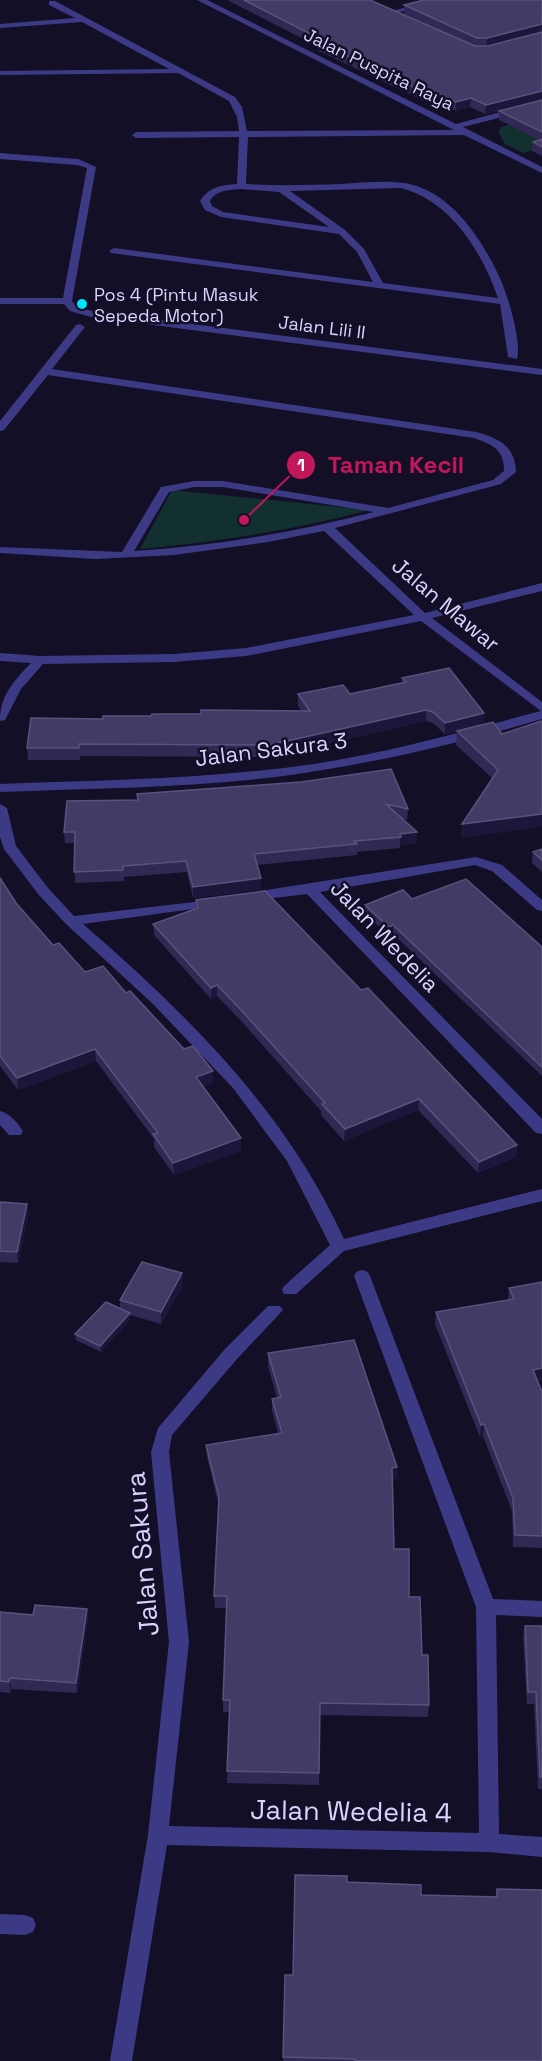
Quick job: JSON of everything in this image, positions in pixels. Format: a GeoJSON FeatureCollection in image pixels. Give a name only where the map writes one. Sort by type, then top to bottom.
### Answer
{"type":"FeatureCollection","features":[{"type":"Feature","properties":{"kind":"street","name":"Jalan Puspita Raya"},"geometry":{"type":"LineString","coordinates":[[201,0],[542,170]]}},
{"type":"Feature","properties":{"kind":"street"},"geometry":{"type":"LineString","coordinates":[[388,13],[442,0]]}},
{"type":"Feature","properties":{"kind":"street"},"geometry":{"type":"LineString","coordinates":[[52,3],[232,99],[239,106],[242,131],[241,186]]}},
{"type":"Feature","properties":{"kind":"street"},"geometry":{"type":"LineString","coordinates":[[380,9],[399,18]]}},
{"type":"Feature","properties":{"kind":"street"},"geometry":{"type":"LineString","coordinates":[[0,26],[82,20]]}},
{"type":"Feature","properties":{"kind":"street"},"geometry":{"type":"LineString","coordinates":[[0,74],[178,70]]}},
{"type":"Feature","properties":{"kind":"street"},"geometry":{"type":"LineString","coordinates":[[242,131],[462,129],[542,104]]}},
{"type":"Feature","properties":{"kind":"street"},"geometry":{"type":"LineString","coordinates":[[136,132],[462,129],[542,110]]}},
{"type":"Feature","properties":{"kind":"street"},"geometry":{"type":"LineString","coordinates":[[0,156],[78,162],[92,167],[67,301],[0,301]]}},
{"type":"Feature","properties":{"kind":"street"},"geometry":{"type":"LineString","coordinates":[[342,232],[221,214],[208,208],[205,201],[209,194],[221,188],[241,186],[281,189],[401,185],[419,189],[463,226],[487,261],[504,302],[513,357]]}},
{"type":"Feature","properties":{"kind":"street"},"geometry":{"type":"LineString","coordinates":[[281,189],[342,232],[361,251],[380,286]]}},
{"type":"Feature","properties":{"kind":"street"},"geometry":{"type":"LineString","coordinates":[[114,251],[504,302]]}},
{"type":"Feature","properties":{"kind":"street","name":"Jalan Lili II"},"geometry":{"type":"LineString","coordinates":[[67,301],[73,309],[91,315],[542,372]]}},
{"type":"Feature","properties":{"kind":"street"},"geometry":{"type":"LineString","coordinates":[[0,428],[80,327]]}},
{"type":"Feature","properties":{"kind":"street"},"geometry":{"type":"LineString","coordinates":[[0,550],[126,555],[231,546],[393,512],[497,482],[510,472],[511,458],[501,444],[476,435],[43,371]]}},
{"type":"Feature","properties":{"kind":"street"},"geometry":{"type":"LineString","coordinates":[[126,555],[165,489],[178,485],[223,484],[393,512]]}},
{"type":"Feature","properties":{"kind":"street","name":"Jalan Mawar"},"geometry":{"type":"LineString","coordinates":[[327,527],[423,617],[542,708]]}},
{"type":"Feature","properties":{"kind":"street"},"geometry":{"type":"LineString","coordinates":[[0,657],[40,660],[174,658],[246,652],[423,617],[542,587]]}},
{"type":"Feature","properties":{"kind":"street"},"geometry":{"type":"LineString","coordinates":[[0,717],[15,688],[40,660]]}},
{"type":"Feature","properties":{"kind":"street","name":"Jalan Sakura 3"},"geometry":{"type":"LineString","coordinates":[[0,788],[180,780],[280,772],[375,758],[472,736],[542,715]]}},
{"type":"Feature","properties":{"kind":"street"},"geometry":{"type":"LineString","coordinates":[[0,808],[9,846],[43,891],[71,921],[127,969],[180,1021],[245,1095],[285,1146],[339,1246]]}},
{"type":"Feature","properties":{"kind":"street"},"geometry":{"type":"LineString","coordinates":[[310,889],[476,861],[497,868],[542,907]]}},
{"type":"Feature","properties":{"kind":"street","name":"Jalan Wedelia"},"geometry":{"type":"LineString","coordinates":[[71,921],[310,889],[542,1129]]}},
{"type":"Feature","properties":{"kind":"street"},"geometry":{"type":"LineString","coordinates":[[0,1116],[15,1131]]}},
{"type":"Feature","properties":{"kind":"street"},"geometry":{"type":"LineString","coordinates":[[290,1290],[339,1246],[542,1195]]}},
{"type":"Feature","properties":{"kind":"street"},"geometry":{"type":"LineString","coordinates":[[362,1276],[486,1607],[489,1843]]}},
{"type":"Feature","properties":{"kind":"street","name":"Jalan Sakura"},"geometry":{"type":"LineString","coordinates":[[121,2061],[158,1835],[179,1642],[160,1452],[164,1433],[231,1354],[274,1310]]}},
{"type":"Feature","properties":{"kind":"street"},"geometry":{"type":"LineString","coordinates":[[486,1607],[542,1609]]}},
{"type":"Feature","properties":{"kind":"street","name":"Jalan Wedelia 4"},"geometry":{"type":"LineString","coordinates":[[158,1835],[489,1843],[542,1847]]}},
{"type":"Feature","properties":{"kind":"street"},"geometry":{"type":"LineString","coordinates":[[0,1924],[25,1924]]}},
{"type":"Feature","properties":{"kind":"green space"},"geometry":{"type":"Polygon","coordinates":[[[534,117],[542,148],[523,153],[505,144],[498,132],[501,127],[534,117]]]}},
{"type":"Feature","properties":{"kind":"green space"},"geometry":{"type":"Polygon","coordinates":[[[172,490],[370,510],[313,524],[255,534],[140,549],[172,490]]]}},
{"type":"Feature","properties":{"kind":"building"},"geometry":{"type":"Polygon","coordinates":[[[244,0],[370,0],[475,46],[488,46],[542,32],[542,91],[486,105],[471,98],[456,102],[439,94],[433,96],[319,43],[324,41],[244,0]]]}},
{"type":"Feature","properties":{"kind":"building"},"geometry":{"type":"Polygon","coordinates":[[[424,0],[542,0],[542,24],[487,38],[477,38],[404,5],[424,0]]]}},
{"type":"Feature","properties":{"kind":"building"},"geometry":{"type":"Polygon","coordinates":[[[542,100],[542,132],[499,111],[542,100]]]}},
{"type":"Feature","properties":{"kind":"building"},"geometry":{"type":"Polygon","coordinates":[[[542,139],[542,147],[533,142],[542,139]]]}},
{"type":"Feature","properties":{"kind":"building"},"geometry":{"type":"Polygon","coordinates":[[[449,668],[484,713],[445,723],[433,712],[426,710],[269,745],[79,744],[79,748],[27,748],[31,718],[103,719],[103,716],[201,714],[201,710],[310,711],[298,694],[343,685],[350,694],[406,682],[402,678],[449,668]]]}},
{"type":"Feature","properties":{"kind":"building"},"geometry":{"type":"Polygon","coordinates":[[[541,721],[542,814],[462,824],[498,770],[457,731],[493,722],[502,734],[541,721]]]}},
{"type":"Feature","properties":{"kind":"building"},"geometry":{"type":"Polygon","coordinates":[[[391,769],[408,809],[386,804],[417,832],[400,834],[401,837],[354,841],[357,844],[254,854],[261,878],[193,887],[186,861],[123,866],[123,870],[74,872],[75,832],[64,832],[67,801],[138,800],[137,794],[301,782],[391,769]]]}},
{"type":"Feature","properties":{"kind":"building"},"geometry":{"type":"Polygon","coordinates":[[[542,849],[542,860],[533,852],[542,849]]]}},
{"type":"Feature","properties":{"kind":"building"},"geometry":{"type":"Polygon","coordinates":[[[0,878],[16,903],[53,945],[59,943],[85,972],[103,966],[126,993],[130,991],[184,1049],[193,1046],[213,1071],[196,1077],[241,1138],[173,1163],[153,1134],[158,1133],[95,1049],[17,1078],[0,1056],[0,878]]]}},
{"type":"Feature","properties":{"kind":"building"},"geometry":{"type":"Polygon","coordinates":[[[466,879],[542,947],[542,1067],[393,925],[389,927],[365,905],[403,890],[412,899],[466,879]]]}},
{"type":"Feature","properties":{"kind":"building"},"geometry":{"type":"Polygon","coordinates":[[[265,891],[361,990],[368,988],[517,1145],[479,1162],[419,1099],[345,1129],[322,1104],[325,1103],[242,1011],[217,985],[211,988],[153,924],[198,908],[196,900],[265,891]]]}},
{"type":"Feature","properties":{"kind":"building"},"geometry":{"type":"Polygon","coordinates":[[[0,1202],[27,1204],[17,1252],[0,1251],[0,1202]]]}},
{"type":"Feature","properties":{"kind":"building"},"geometry":{"type":"Polygon","coordinates":[[[142,1262],[182,1273],[161,1312],[120,1300],[142,1262]]]}},
{"type":"Feature","properties":{"kind":"building"},"geometry":{"type":"Polygon","coordinates":[[[542,1282],[542,1368],[533,1370],[542,1392],[542,1536],[515,1535],[513,1498],[436,1312],[514,1299],[509,1288],[542,1282]]]}},
{"type":"Feature","properties":{"kind":"building"},"geometry":{"type":"Polygon","coordinates":[[[106,1302],[130,1313],[100,1346],[75,1334],[106,1302]]]}},
{"type":"Feature","properties":{"kind":"building"},"geometry":{"type":"Polygon","coordinates":[[[354,1340],[397,1467],[392,1468],[394,1549],[409,1549],[409,1597],[420,1597],[422,1655],[428,1655],[429,1705],[320,1703],[319,1773],[227,1771],[230,1700],[223,1700],[227,1596],[214,1596],[219,1497],[206,1445],[282,1433],[272,1399],[281,1397],[268,1353],[354,1340]]]}},
{"type":"Feature","properties":{"kind":"building"},"geometry":{"type":"Polygon","coordinates":[[[35,1605],[87,1609],[76,1683],[10,1678],[9,1682],[0,1681],[0,1612],[33,1615],[35,1605]]]}},
{"type":"Feature","properties":{"kind":"building"},"geometry":{"type":"Polygon","coordinates":[[[525,1626],[542,1626],[542,1777],[540,1777],[536,1692],[528,1692],[525,1626]]]}},
{"type":"Feature","properties":{"kind":"building"},"geometry":{"type":"Polygon","coordinates":[[[295,1875],[347,1876],[347,1882],[421,1885],[421,1895],[497,1897],[497,1889],[542,1890],[542,2061],[355,2061],[355,2059],[283,2057],[285,1975],[293,1975],[295,1875]]]}},
{"type":"Feature","properties":{"kind":"place","name":"Pos 4 (Pintu Masuk Sepeda Motor)"},"geometry":{"type":"Point","coordinates":[82,304]}},
{"type":"Feature","properties":{"kind":"place","name":"Taman Kecil"},"geometry":{"type":"Point","coordinates":[244,520]}}]}
